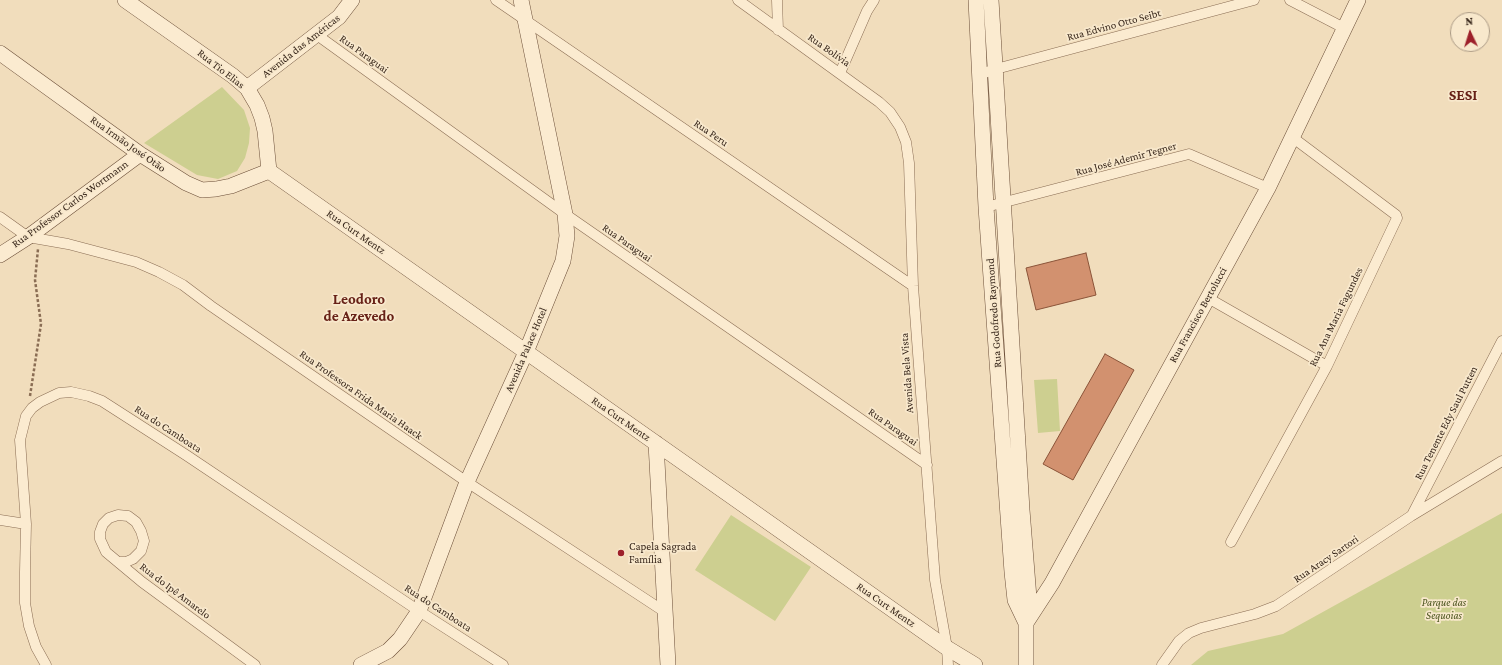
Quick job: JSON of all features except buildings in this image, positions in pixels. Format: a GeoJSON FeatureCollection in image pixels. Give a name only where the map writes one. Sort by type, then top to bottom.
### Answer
{"type":"FeatureCollection","features":[{"type":"Feature","properties":{"kind":"main road","name":"Rua Tio Elias"},"geometry":{"type":"LineString","coordinates":[[125,0],[233,76],[246,88],[257,105],[262,118],[265,131],[269,171]]}},
{"type":"Feature","properties":{"kind":"main road","name":"Avenida das Américas"},"geometry":{"type":"LineString","coordinates":[[246,88],[339,17],[352,0]]}},
{"type":"Feature","properties":{"kind":"main road","name":"Avenida Palace Hotel"},"geometry":{"type":"LineString","coordinates":[[362,665],[388,651],[400,640],[419,611],[467,482],[526,352],[563,261],[567,236],[565,214],[521,0]]}},
{"type":"Feature","properties":{"kind":"main road","name":"Rua Godofredo Raymond"},"geometry":{"type":"LineString","coordinates":[[976,0],[981,74],[986,208],[1015,600],[1026,623]]}},
{"type":"Feature","properties":{"kind":"main road","name":"Rua Godofredo Raymond"},"geometry":{"type":"LineString","coordinates":[[991,0],[996,69],[1002,203],[1029,598],[1026,623],[1026,665]]}},
{"type":"Feature","properties":{"kind":"main road","name":"Rua Francisco Bertolucci"},"geometry":{"type":"LineString","coordinates":[[1026,623],[1052,583],[1268,188],[1358,0]]}},
{"type":"Feature","properties":{"kind":"main road","name":"Rua Irmão José Otão"},"geometry":{"type":"LineString","coordinates":[[0,53],[140,154],[186,183],[202,190],[216,189],[231,186],[269,171]]}},
{"type":"Feature","properties":{"kind":"main road","name":"Rua Professor Carlos Wortmann"},"geometry":{"type":"LineString","coordinates":[[0,255],[33,237],[140,154]]}},
{"type":"Feature","properties":{"kind":"main road","name":"Rua Curt Mentz"},"geometry":{"type":"LineString","coordinates":[[269,171],[947,648],[975,665]]}},
{"type":"Feature","properties":{"kind":"main road"},"geometry":{"type":"LineString","coordinates":[[656,443],[668,665]]}},
{"type":"Feature","properties":{"kind":"street","name":"Rua Peru"},"geometry":{"type":"LineString","coordinates":[[496,0],[913,286]]}},
{"type":"Feature","properties":{"kind":"street","name":"Rua Bolívia"},"geometry":{"type":"LineString","coordinates":[[738,0],[879,102],[890,112],[900,127]]}},
{"type":"Feature","properties":{"kind":"street"},"geometry":{"type":"LineString","coordinates":[[777,0],[778,30]]}},
{"type":"Feature","properties":{"kind":"street"},"geometry":{"type":"LineString","coordinates":[[840,73],[867,11],[874,0]]}},
{"type":"Feature","properties":{"kind":"street","name":"Rua Edvino Otto Seibt"},"geometry":{"type":"LineString","coordinates":[[981,74],[1254,0]]}},
{"type":"Feature","properties":{"kind":"street"},"geometry":{"type":"LineString","coordinates":[[1290,0],[1344,28]]}},
{"type":"Feature","properties":{"kind":"street","name":"Rua Paraguai"},"geometry":{"type":"LineString","coordinates":[[317,35],[565,214],[927,465]]}},
{"type":"Feature","properties":{"kind":"street","name":"Avenida Bela Vista"},"geometry":{"type":"LineString","coordinates":[[900,127],[906,142],[909,163],[913,286],[935,580],[947,648],[948,665]]}},
{"type":"Feature","properties":{"kind":"street","name":"Rua Ana Maria Fagundes"},"geometry":{"type":"LineString","coordinates":[[1231,542],[1327,366],[1397,218],[1396,215],[1292,137]]}},
{"type":"Feature","properties":{"kind":"street","name":"Rua José Ademir Tegner"},"geometry":{"type":"LineString","coordinates":[[986,208],[1189,154],[1268,188]]}},
{"type":"Feature","properties":{"kind":"street"},"geometry":{"type":"LineString","coordinates":[[0,217],[33,237]]}},
{"type":"Feature","properties":{"kind":"street","name":"Rua Professora Frida Maria Haack"},"geometry":{"type":"LineString","coordinates":[[33,237],[68,244],[136,262],[183,285],[211,306],[467,482],[664,612]]}},
{"type":"Feature","properties":{"kind":"street"},"geometry":{"type":"LineString","coordinates":[[1208,298],[1327,366]]}},
{"type":"Feature","properties":{"kind":"street","name":"Rua Tenente Edy Saul Putten"},"geometry":{"type":"LineString","coordinates":[[1411,516],[1502,341]]}},
{"type":"Feature","properties":{"kind":"street","name":"Rua do Camboata"},"geometry":{"type":"LineString","coordinates":[[26,416],[32,408],[40,402],[59,393],[71,392],[102,401],[503,665]]}},
{"type":"Feature","properties":{"kind":"street"},"geometry":{"type":"LineString","coordinates":[[26,416],[20,440],[26,524],[26,603],[28,626],[36,647],[46,665]]}},
{"type":"Feature","properties":{"kind":"street","name":"Rua Aracy Sartori"},"geometry":{"type":"LineString","coordinates":[[1162,665],[1179,642],[1189,633],[1201,628],[1255,614],[1276,606],[1411,516],[1502,461]]}},
{"type":"Feature","properties":{"kind":"street","name":"Rua do Ipê Amarelo"},"geometry":{"type":"LineString","coordinates":[[118,562],[126,562],[133,559],[141,551],[144,541],[136,522],[128,516],[118,515],[109,518],[103,524],[100,532],[106,552],[118,562],[142,582],[255,665]]}},
{"type":"Feature","properties":{"kind":"street"},"geometry":{"type":"LineString","coordinates":[[0,520],[26,524]]}},
{"type":"Feature","properties":{"kind":"path"},"geometry":{"type":"LineString","coordinates":[[26,416],[41,324],[35,280],[33,237]]}},
{"type":"Feature","properties":{"kind":"green space"},"geometry":{"type":"Polygon","coordinates":[[[222,87],[244,110],[250,128],[249,143],[245,158],[237,171],[218,179],[197,175],[144,143],[222,87]]]}},
{"type":"Feature","properties":{"kind":"green space"},"geometry":{"type":"Polygon","coordinates":[[[1057,379],[1060,431],[1038,433],[1034,380],[1057,379]]]}},
{"type":"Feature","properties":{"kind":"green space","name":"Parque das Sequoias"},"geometry":{"type":"Polygon","coordinates":[[[1502,513],[1502,665],[1191,665],[1208,651],[1283,634],[1502,513]]]}},
{"type":"Feature","properties":{"kind":"green space"},"geometry":{"type":"Polygon","coordinates":[[[731,515],[811,567],[775,621],[695,570],[731,515]]]}},
{"type":"Feature","properties":{"kind":"place","name":"Capela Sagrada Família"},"geometry":{"type":"Point","coordinates":[621,553]}},
{"type":"Feature","properties":{"kind":"district","name":"SESI"},"geometry":{"type":"Point","coordinates":[1463,95]}},
{"type":"Feature","properties":{"kind":"district","name":"Leodoro de Azevedo"},"geometry":{"type":"Point","coordinates":[359,308]}}]}
